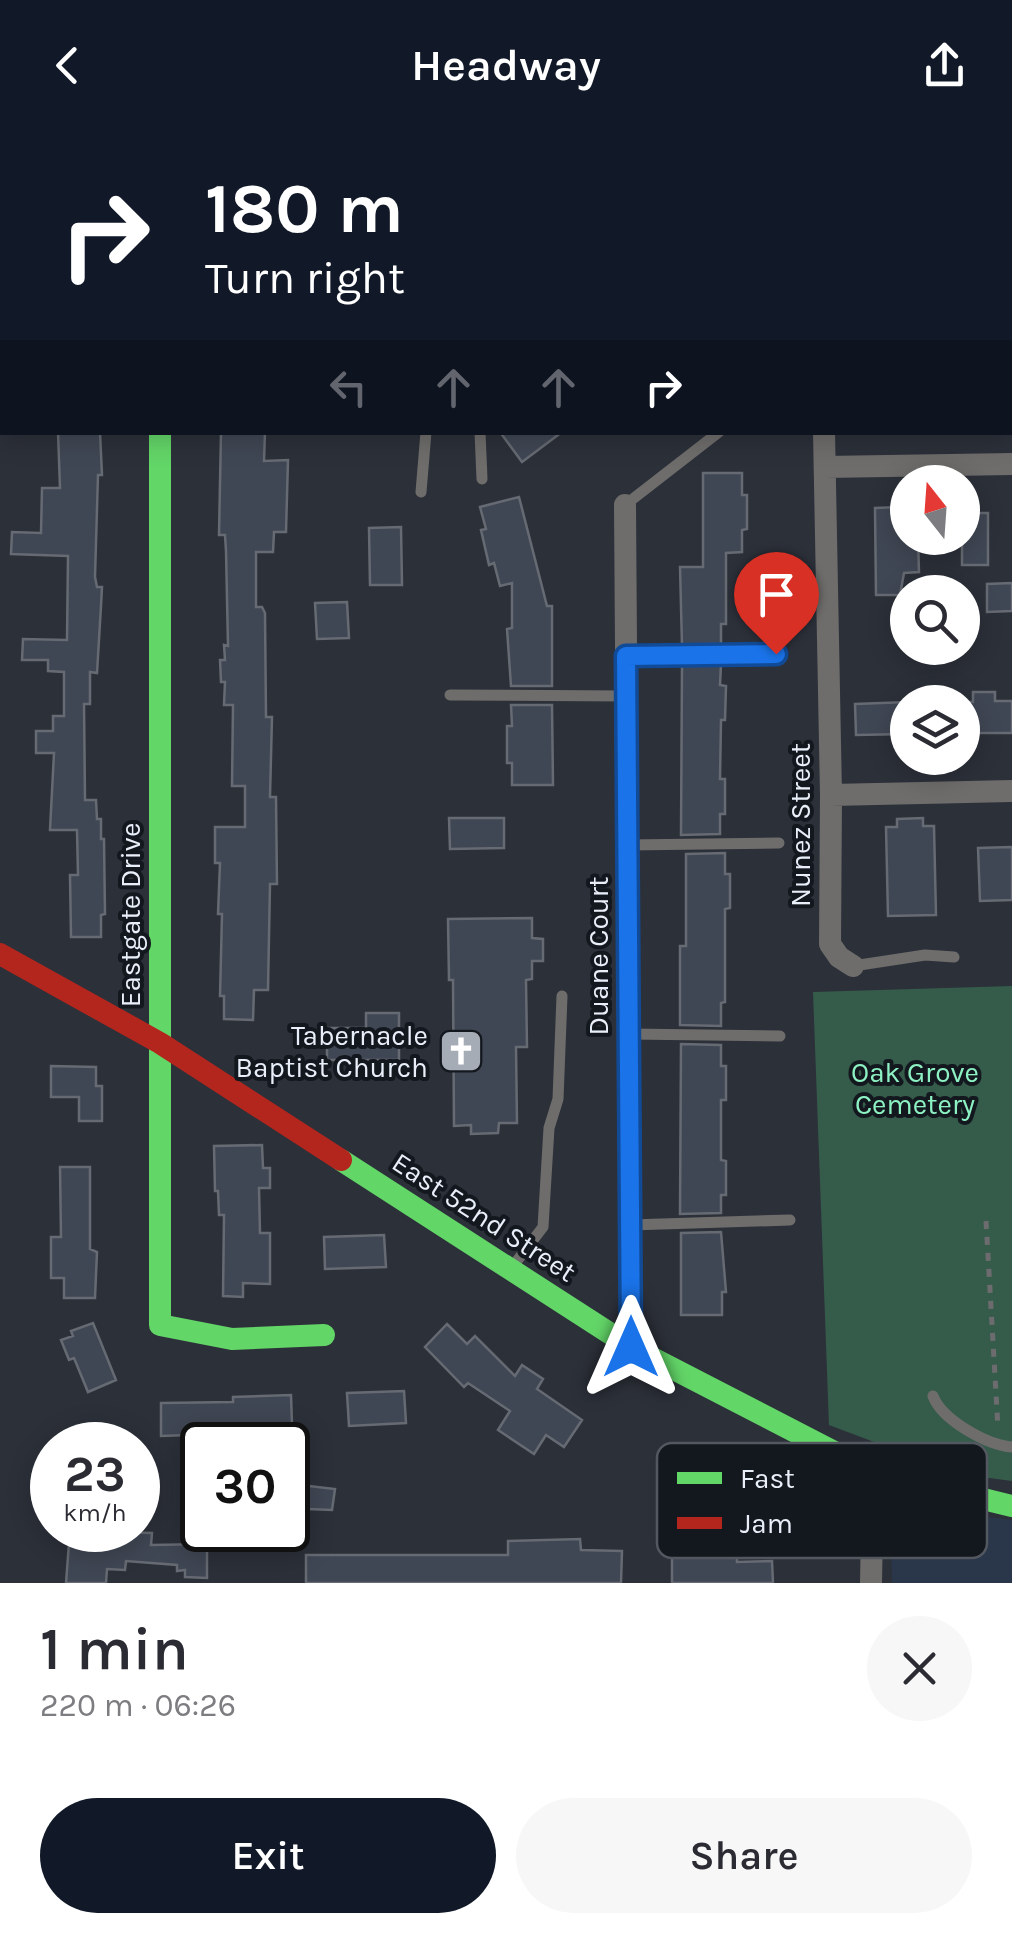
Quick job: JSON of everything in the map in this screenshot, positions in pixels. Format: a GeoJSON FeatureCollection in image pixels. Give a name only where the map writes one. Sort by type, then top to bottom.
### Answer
{"type":"FeatureCollection","features":[{"type":"Feature","properties":{"kind":"main road","name":"Eastgate Drive"},"geometry":{"type":"LineString","coordinates":[[160,435],[160,1324],[232,1339],[324,1335]]}},
{"type":"Feature","properties":{"kind":"main road","name":"East 52nd Street"},"geometry":{"type":"LineString","coordinates":[[0,954],[160,1043],[631,1347],[816,1443]]}},
{"type":"Feature","properties":{"kind":"main road","name":"East 52nd Street"},"geometry":{"type":"LineString","coordinates":[[987,1500],[1012,1506]]}},
{"type":"Feature","properties":{"kind":"street","name":"Nunez Street"},"geometry":{"type":"LineString","coordinates":[[824,435],[830,944],[838,957],[853,966]]}},
{"type":"Feature","properties":{"kind":"street"},"geometry":{"type":"LineString","coordinates":[[825,467],[1012,464]]}},
{"type":"Feature","properties":{"kind":"street","name":"Duane Court"},"geometry":{"type":"LineString","coordinates":[[625,506],[631,1347]]}},
{"type":"Feature","properties":{"kind":"street"},"geometry":{"type":"LineString","coordinates":[[831,796],[1012,791]]}},
{"type":"Feature","properties":{"kind":"street"},"geometry":{"type":"LineString","coordinates":[[870,1558],[870,1583]]}},
{"type":"Feature","properties":{"kind":"lane"},"geometry":{"type":"LineString","coordinates":[[421,492],[426,435]]}},
{"type":"Feature","properties":{"kind":"lane"},"geometry":{"type":"LineString","coordinates":[[480,435],[482,480]]}},
{"type":"Feature","properties":{"kind":"lane"},"geometry":{"type":"LineString","coordinates":[[625,506],[715,435]]}},
{"type":"Feature","properties":{"kind":"lane"},"geometry":{"type":"LineString","coordinates":[[626,656],[776,654]]}},
{"type":"Feature","properties":{"kind":"lane"},"geometry":{"type":"LineString","coordinates":[[450,695],[626,696]]}},
{"type":"Feature","properties":{"kind":"lane"},"geometry":{"type":"LineString","coordinates":[[627,845],[780,843]]}},
{"type":"Feature","properties":{"kind":"lane"},"geometry":{"type":"LineString","coordinates":[[853,966],[925,955],[954,957]]}},
{"type":"Feature","properties":{"kind":"lane"},"geometry":{"type":"LineString","coordinates":[[510,1269],[543,1228],[548,1128],[558,1100],[562,996]]}},
{"type":"Feature","properties":{"kind":"lane"},"geometry":{"type":"LineString","coordinates":[[629,1034],[780,1036]]}},
{"type":"Feature","properties":{"kind":"lane"},"geometry":{"type":"LineString","coordinates":[[630,1225],[790,1220]]}},
{"type":"Feature","properties":{"kind":"lane"},"geometry":{"type":"LineString","coordinates":[[933,1396],[938,1410],[1006,1447]]}},
{"type":"Feature","properties":{"kind":"path"},"geometry":{"type":"LineString","coordinates":[[986,1221],[1006,1447]]}},
{"type":"Feature","properties":{"kind":"shaded area"},"geometry":{"type":"Polygon","coordinates":[[[987,1517],[1012,1520],[1012,1583],[892,1583],[891,1558],[987,1558],[987,1517]]]}},
{"type":"Feature","properties":{"kind":"green space","name":"Oak Grove Cemetery"},"geometry":{"type":"Polygon","coordinates":[[[1012,986],[1012,1481],[987,1478],[987,1443],[877,1443],[829,1425],[813,992],[1012,986]]]}},
{"type":"Feature","properties":{"kind":"building"},"geometry":{"type":"Polygon","coordinates":[[[58,435],[100,435],[102,475],[98,475],[95,577],[97,587],[102,587],[97,673],[90,672],[90,704],[84,704],[85,800],[96,800],[104,839],[105,914],[101,915],[101,937],[71,937],[70,875],[78,875],[77,830],[50,830],[54,753],[36,753],[36,731],[53,731],[53,716],[64,716],[64,672],[48,671],[48,660],[22,660],[23,639],[67,640],[68,556],[11,554],[12,532],[41,533],[42,488],[60,488],[58,435]]]}},
{"type":"Feature","properties":{"kind":"building"},"geometry":{"type":"Polygon","coordinates":[[[221,435],[265,435],[264,461],[288,460],[286,532],[274,532],[273,552],[256,552],[256,607],[262,607],[265,613],[266,717],[272,717],[270,797],[276,797],[277,884],[270,884],[268,990],[254,990],[253,1020],[224,1019],[224,996],[220,996],[222,914],[218,914],[220,863],[215,863],[215,827],[245,827],[245,786],[232,786],[233,705],[224,705],[225,682],[221,682],[220,660],[225,660],[224,645],[228,646],[225,535],[219,535],[221,435]]]}},
{"type":"Feature","properties":{"kind":"building"},"geometry":{"type":"Polygon","coordinates":[[[502,435],[558,435],[522,462],[502,435]]]}},
{"type":"Feature","properties":{"kind":"building"},"geometry":{"type":"Polygon","coordinates":[[[703,473],[742,473],[742,495],[747,495],[747,529],[742,530],[742,552],[726,553],[726,624],[721,624],[721,645],[682,646],[680,567],[703,567],[703,473]]]}},
{"type":"Feature","properties":{"kind":"building"},"geometry":{"type":"Polygon","coordinates":[[[519,497],[547,606],[552,606],[552,686],[511,686],[507,629],[512,628],[512,583],[500,586],[494,563],[489,565],[481,530],[486,529],[480,507],[519,497]]]}},
{"type":"Feature","properties":{"kind":"building"},"geometry":{"type":"Polygon","coordinates":[[[890,507],[890,555],[918,555],[919,572],[890,575],[890,595],[876,595],[875,508],[890,507]]]}},
{"type":"Feature","properties":{"kind":"building"},"geometry":{"type":"Polygon","coordinates":[[[980,513],[988,513],[988,565],[962,565],[962,555],[980,555],[980,513]]]}},
{"type":"Feature","properties":{"kind":"building"},"geometry":{"type":"Polygon","coordinates":[[[401,527],[402,585],[370,585],[369,528],[401,527]]]}},
{"type":"Feature","properties":{"kind":"building"},"geometry":{"type":"Polygon","coordinates":[[[1012,583],[1012,611],[987,612],[987,584],[1012,583]]]}},
{"type":"Feature","properties":{"kind":"building"},"geometry":{"type":"Polygon","coordinates":[[[347,602],[349,638],[317,639],[315,603],[347,602]]]}},
{"type":"Feature","properties":{"kind":"building"},"geometry":{"type":"Polygon","coordinates":[[[721,664],[720,685],[726,686],[720,779],[725,779],[725,814],[720,814],[720,834],[681,835],[682,665],[721,664]]]}},
{"type":"Feature","properties":{"kind":"building"},"geometry":{"type":"Polygon","coordinates":[[[980,692],[995,692],[995,701],[1012,701],[1012,733],[980,733],[980,692]]]}},
{"type":"Feature","properties":{"kind":"building"},"geometry":{"type":"Polygon","coordinates":[[[890,703],[890,734],[856,735],[855,704],[890,703]]]}},
{"type":"Feature","properties":{"kind":"building"},"geometry":{"type":"Polygon","coordinates":[[[511,705],[552,705],[553,785],[512,785],[512,763],[507,763],[511,705]]]}},
{"type":"Feature","properties":{"kind":"building"},"geometry":{"type":"Polygon","coordinates":[[[449,818],[504,818],[504,848],[450,849],[449,818]]]}},
{"type":"Feature","properties":{"kind":"building"},"geometry":{"type":"Polygon","coordinates":[[[923,818],[923,826],[934,826],[936,915],[888,916],[886,827],[897,827],[897,819],[923,818]]]}},
{"type":"Feature","properties":{"kind":"building"},"geometry":{"type":"Polygon","coordinates":[[[1012,847],[1012,900],[980,901],[978,848],[1012,847]]]}},
{"type":"Feature","properties":{"kind":"building"},"geometry":{"type":"Polygon","coordinates":[[[725,853],[725,874],[730,874],[730,908],[725,909],[725,1002],[721,1003],[721,1026],[680,1025],[680,946],[686,946],[686,854],[725,853]]]}},
{"type":"Feature","properties":{"kind":"building"},"geometry":{"type":"Polygon","coordinates":[[[532,918],[532,938],[543,939],[543,961],[532,961],[532,979],[526,980],[527,1047],[516,1047],[517,1123],[499,1123],[498,1133],[471,1134],[471,1125],[454,1126],[453,980],[449,980],[448,919],[532,918]]]}},
{"type":"Feature","properties":{"kind":"building"},"geometry":{"type":"Polygon","coordinates":[[[366,1013],[399,1013],[399,1060],[327,1060],[327,1028],[366,1028],[366,1013]]]}},
{"type":"Feature","properties":{"kind":"building"},"geometry":{"type":"Polygon","coordinates":[[[681,1044],[721,1045],[721,1066],[726,1066],[726,1100],[721,1100],[721,1160],[726,1161],[726,1195],[721,1195],[721,1213],[680,1214],[681,1044]]]}},
{"type":"Feature","properties":{"kind":"building"},"geometry":{"type":"Polygon","coordinates":[[[51,1066],[96,1067],[96,1086],[102,1086],[102,1121],[79,1121],[79,1097],[51,1097],[51,1066]]]}},
{"type":"Feature","properties":{"kind":"building"},"geometry":{"type":"Polygon","coordinates":[[[262,1145],[263,1168],[270,1168],[270,1188],[259,1188],[260,1233],[270,1233],[270,1284],[243,1283],[243,1297],[223,1296],[224,1215],[219,1215],[215,1191],[214,1146],[262,1145]]]}},
{"type":"Feature","properties":{"kind":"building"},"geometry":{"type":"Polygon","coordinates":[[[60,1167],[90,1167],[90,1249],[97,1252],[95,1298],[64,1298],[64,1278],[51,1278],[51,1237],[61,1237],[60,1167]]]}},
{"type":"Feature","properties":{"kind":"building"},"geometry":{"type":"Polygon","coordinates":[[[721,1232],[726,1292],[722,1292],[722,1315],[681,1315],[681,1233],[721,1232]]]}},
{"type":"Feature","properties":{"kind":"building"},"geometry":{"type":"Polygon","coordinates":[[[384,1235],[386,1267],[325,1269],[324,1237],[384,1235]]]}},
{"type":"Feature","properties":{"kind":"building"},"geometry":{"type":"Polygon","coordinates":[[[93,1323],[116,1380],[88,1392],[74,1358],[69,1360],[61,1340],[73,1336],[71,1331],[93,1323]]]}},
{"type":"Feature","properties":{"kind":"building"},"geometry":{"type":"Polygon","coordinates":[[[447,1324],[467,1344],[475,1336],[515,1376],[522,1365],[543,1379],[537,1389],[582,1420],[564,1447],[546,1435],[534,1454],[498,1430],[510,1411],[468,1383],[464,1387],[425,1347],[447,1324]]]}},
{"type":"Feature","properties":{"kind":"building"},"geometry":{"type":"Polygon","coordinates":[[[404,1391],[406,1423],[349,1426],[347,1393],[404,1391]]]}},
{"type":"Feature","properties":{"kind":"building"},"geometry":{"type":"Polygon","coordinates":[[[291,1395],[292,1422],[180,1422],[180,1435],[161,1436],[161,1403],[233,1402],[233,1397],[291,1395]]]}},
{"type":"Feature","properties":{"kind":"building"},"geometry":{"type":"Polygon","coordinates":[[[310,1486],[335,1489],[332,1510],[310,1509],[310,1486]]]}},
{"type":"Feature","properties":{"kind":"building"},"geometry":{"type":"Polygon","coordinates":[[[580,1539],[581,1550],[622,1551],[621,1583],[306,1583],[306,1555],[508,1555],[508,1541],[580,1539]]]}},
{"type":"Feature","properties":{"kind":"building"},"geometry":{"type":"Polygon","coordinates":[[[180,1544],[180,1552],[207,1552],[207,1578],[185,1577],[185,1570],[177,1571],[177,1565],[126,1561],[125,1570],[107,1569],[106,1583],[66,1583],[68,1552],[160,1552],[160,1545],[180,1544]]]}},
{"type":"Feature","properties":{"kind":"building"},"geometry":{"type":"Polygon","coordinates":[[[672,1558],[772,1561],[773,1583],[672,1583],[672,1558]]]}},
{"type":"Feature","properties":{"kind":"traffic: fast"},"geometry":{"type":"LineString","coordinates":[[160,435],[160,1325],[232,1339],[324,1335]]}},
{"type":"Feature","properties":{"kind":"traffic: fast"},"geometry":{"type":"LineString","coordinates":[[341,1160],[631,1347],[817,1443]]}},
{"type":"Feature","properties":{"kind":"traffic: fast"},"geometry":{"type":"LineString","coordinates":[[987,1500],[1012,1506]]}},
{"type":"Feature","properties":{"kind":"traffic: jam"},"geometry":{"type":"LineString","coordinates":[[0,954],[160,1043],[341,1160]]}},
{"type":"Feature","properties":{"kind":"place","name":"Tabernacle Baptist Church"},"geometry":{"type":"Point","coordinates":[461,1051]}},
{"type":"Feature","properties":{"kind":"route"},"geometry":{"type":"LineString","coordinates":[[631,1347],[626,656],[776,654]]}}]}
